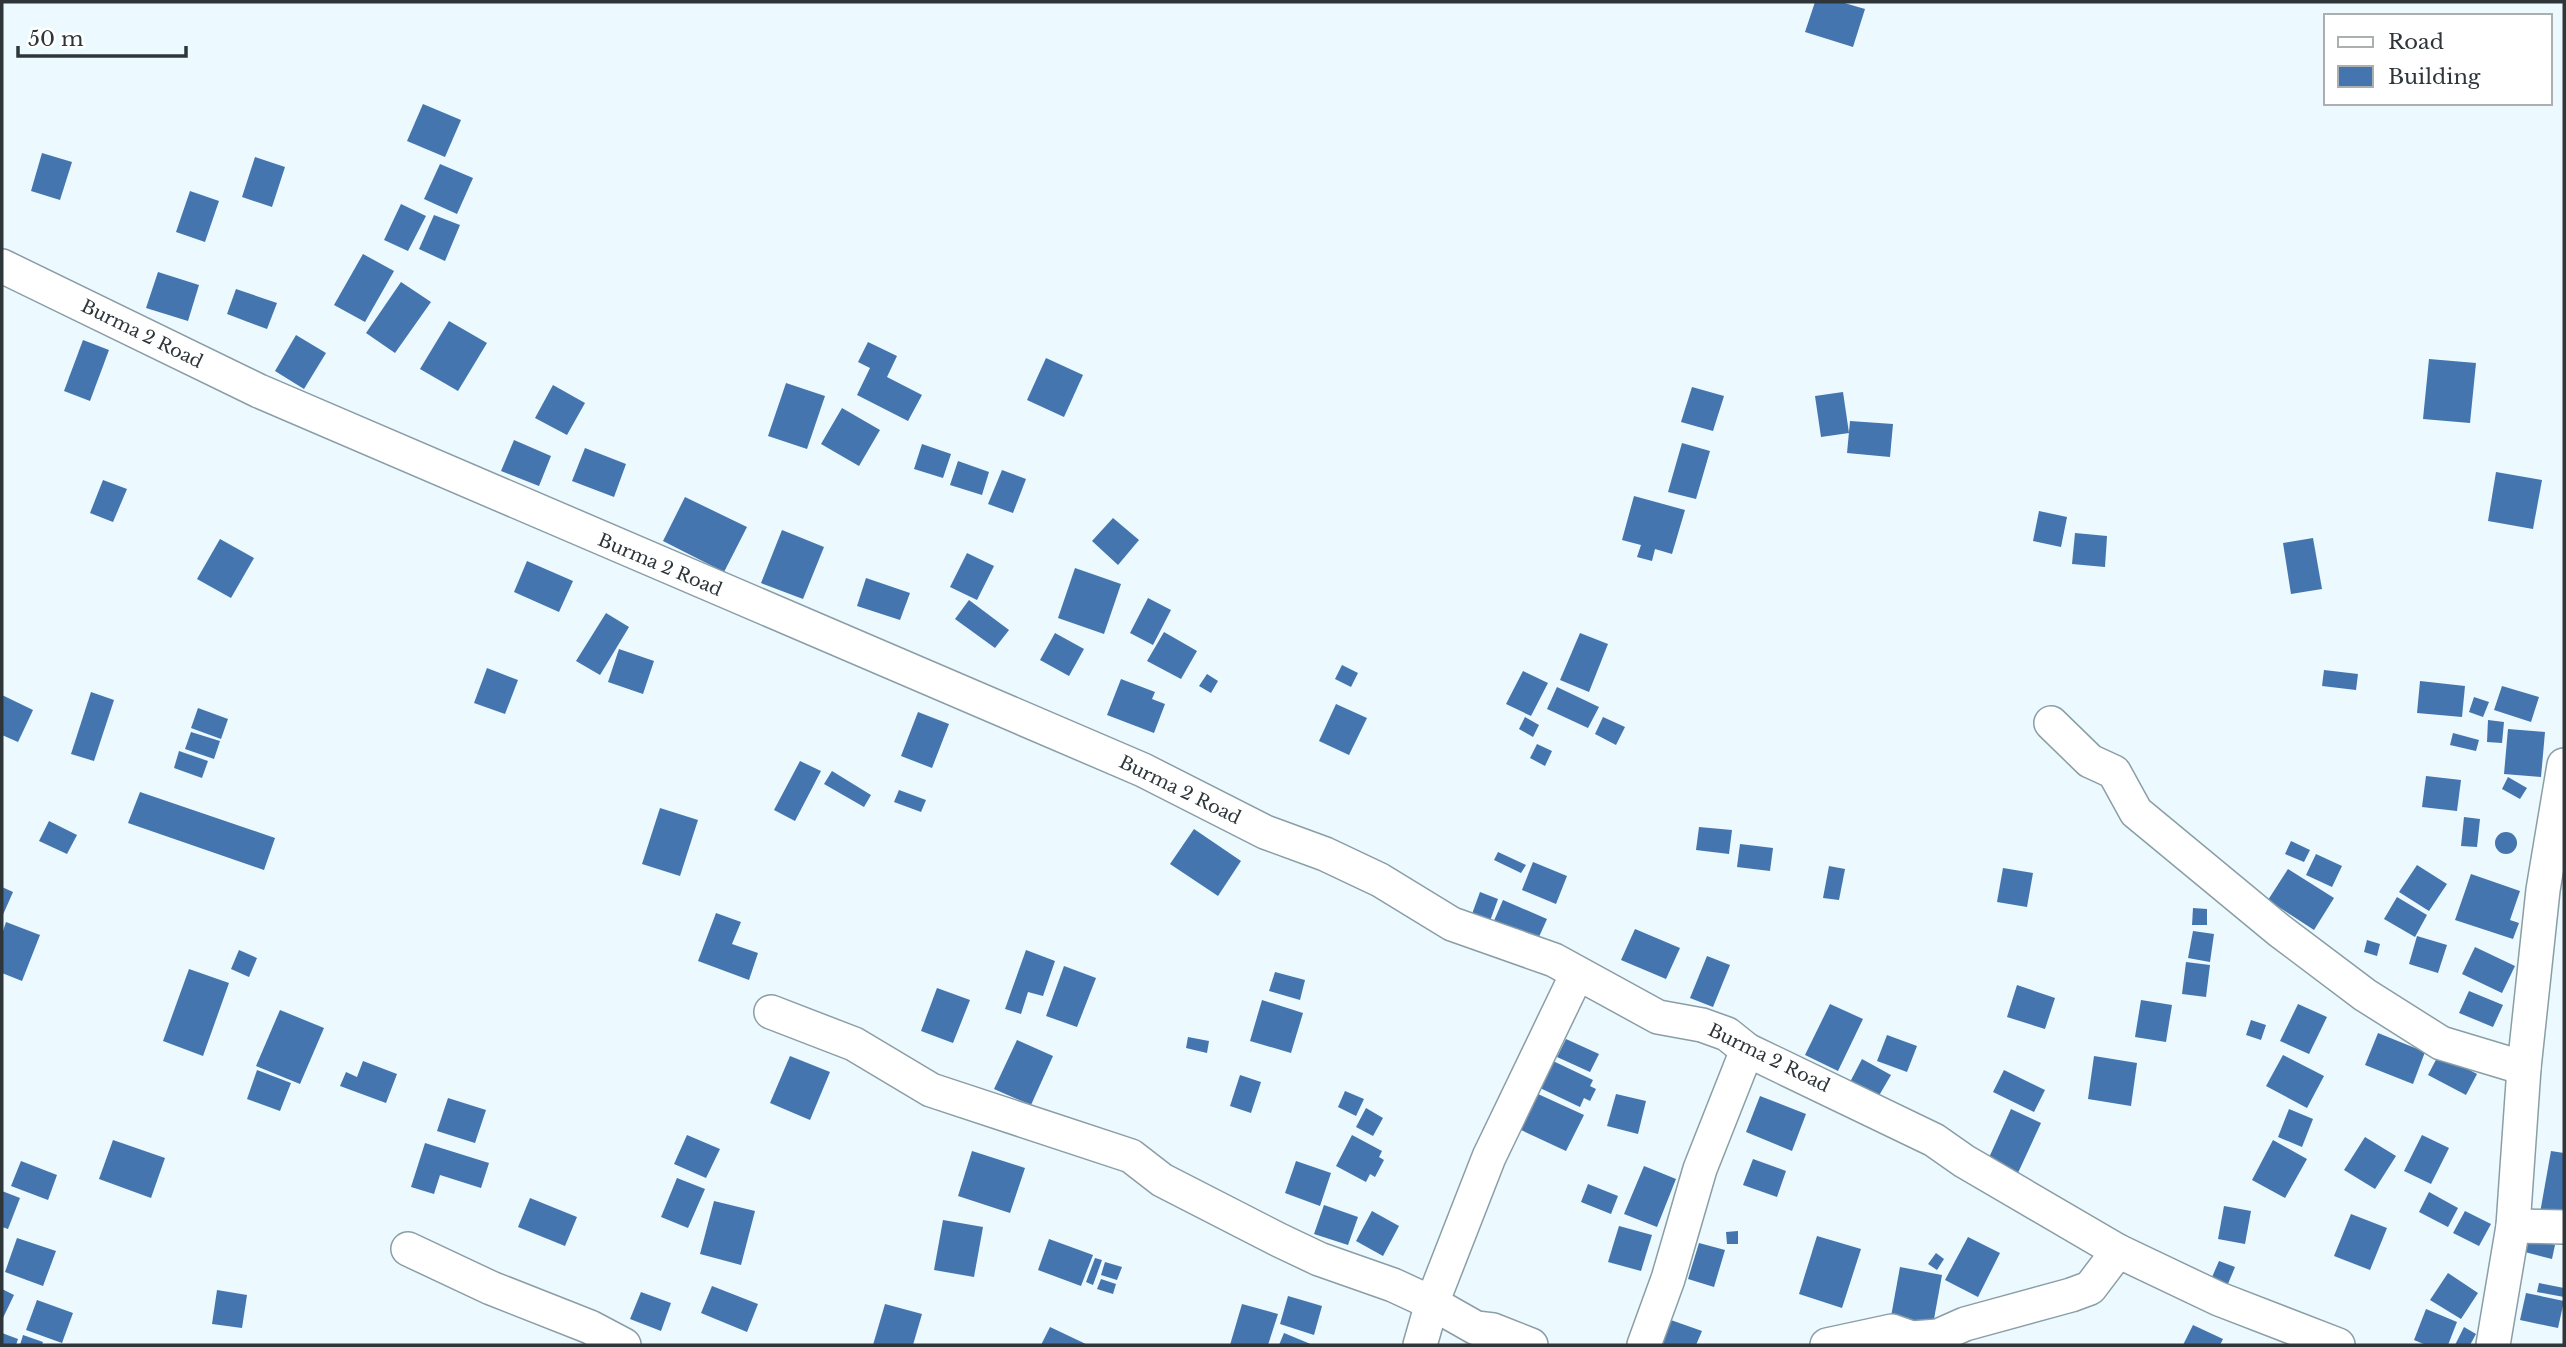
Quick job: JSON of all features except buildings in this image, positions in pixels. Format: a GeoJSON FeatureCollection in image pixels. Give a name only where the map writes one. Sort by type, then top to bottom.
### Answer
{"type":"FeatureCollection","features":[{"type":"Feature","properties":{"kind":"street","name":"Burma 2 Road"},"geometry":{"type":"LineString","coordinates":[[2,266],[259,391],[1143,770],[1265,832],[1325,854],[1380,880],[1452,924],[1555,960],[1658,1017],[1702,1025],[1727,1034],[1747,1050],[1934,1140],[2118,1251],[2219,1299],[2339,1345]]}},
{"type":"Feature","properties":{"kind":"street"},"geometry":{"type":"LineString","coordinates":[[2051,723],[2090,761],[2114,772],[2136,812],[2280,930],[2365,995],[2441,1043],[2524,1068]]}},
{"type":"Feature","properties":{"kind":"street"},"geometry":{"type":"LineString","coordinates":[[2493,1345],[2513,1226],[2524,1068],[2543,890],[2564,765]]}},
{"type":"Feature","properties":{"kind":"street"},"geometry":{"type":"LineString","coordinates":[[1420,1345],[1432,1303],[1489,1157],[1577,974]]}},
{"type":"Feature","properties":{"kind":"street"},"geometry":{"type":"LineString","coordinates":[[771,1012],[854,1044],[931,1090],[1131,1157],[1162,1180],[1319,1259],[1393,1285],[1476,1328],[1493,1330],[1531,1345]]}},
{"type":"Feature","properties":{"kind":"street"},"geometry":{"type":"LineString","coordinates":[[1644,1345],[1668,1279],[1700,1169],[1747,1050]]}},
{"type":"Feature","properties":{"kind":"street"},"geometry":{"type":"LineString","coordinates":[[2513,1226],[2564,1227]]}},
{"type":"Feature","properties":{"kind":"street"},"geometry":{"type":"LineString","coordinates":[[408,1249],[491,1288],[590,1327],[624,1345]]}},
{"type":"Feature","properties":{"kind":"street"},"geometry":{"type":"LineString","coordinates":[[1827,1345],[1892,1331],[1912,1338],[1938,1336],[1965,1324],[2071,1296],[2090,1288],[2118,1251]]}}]}
